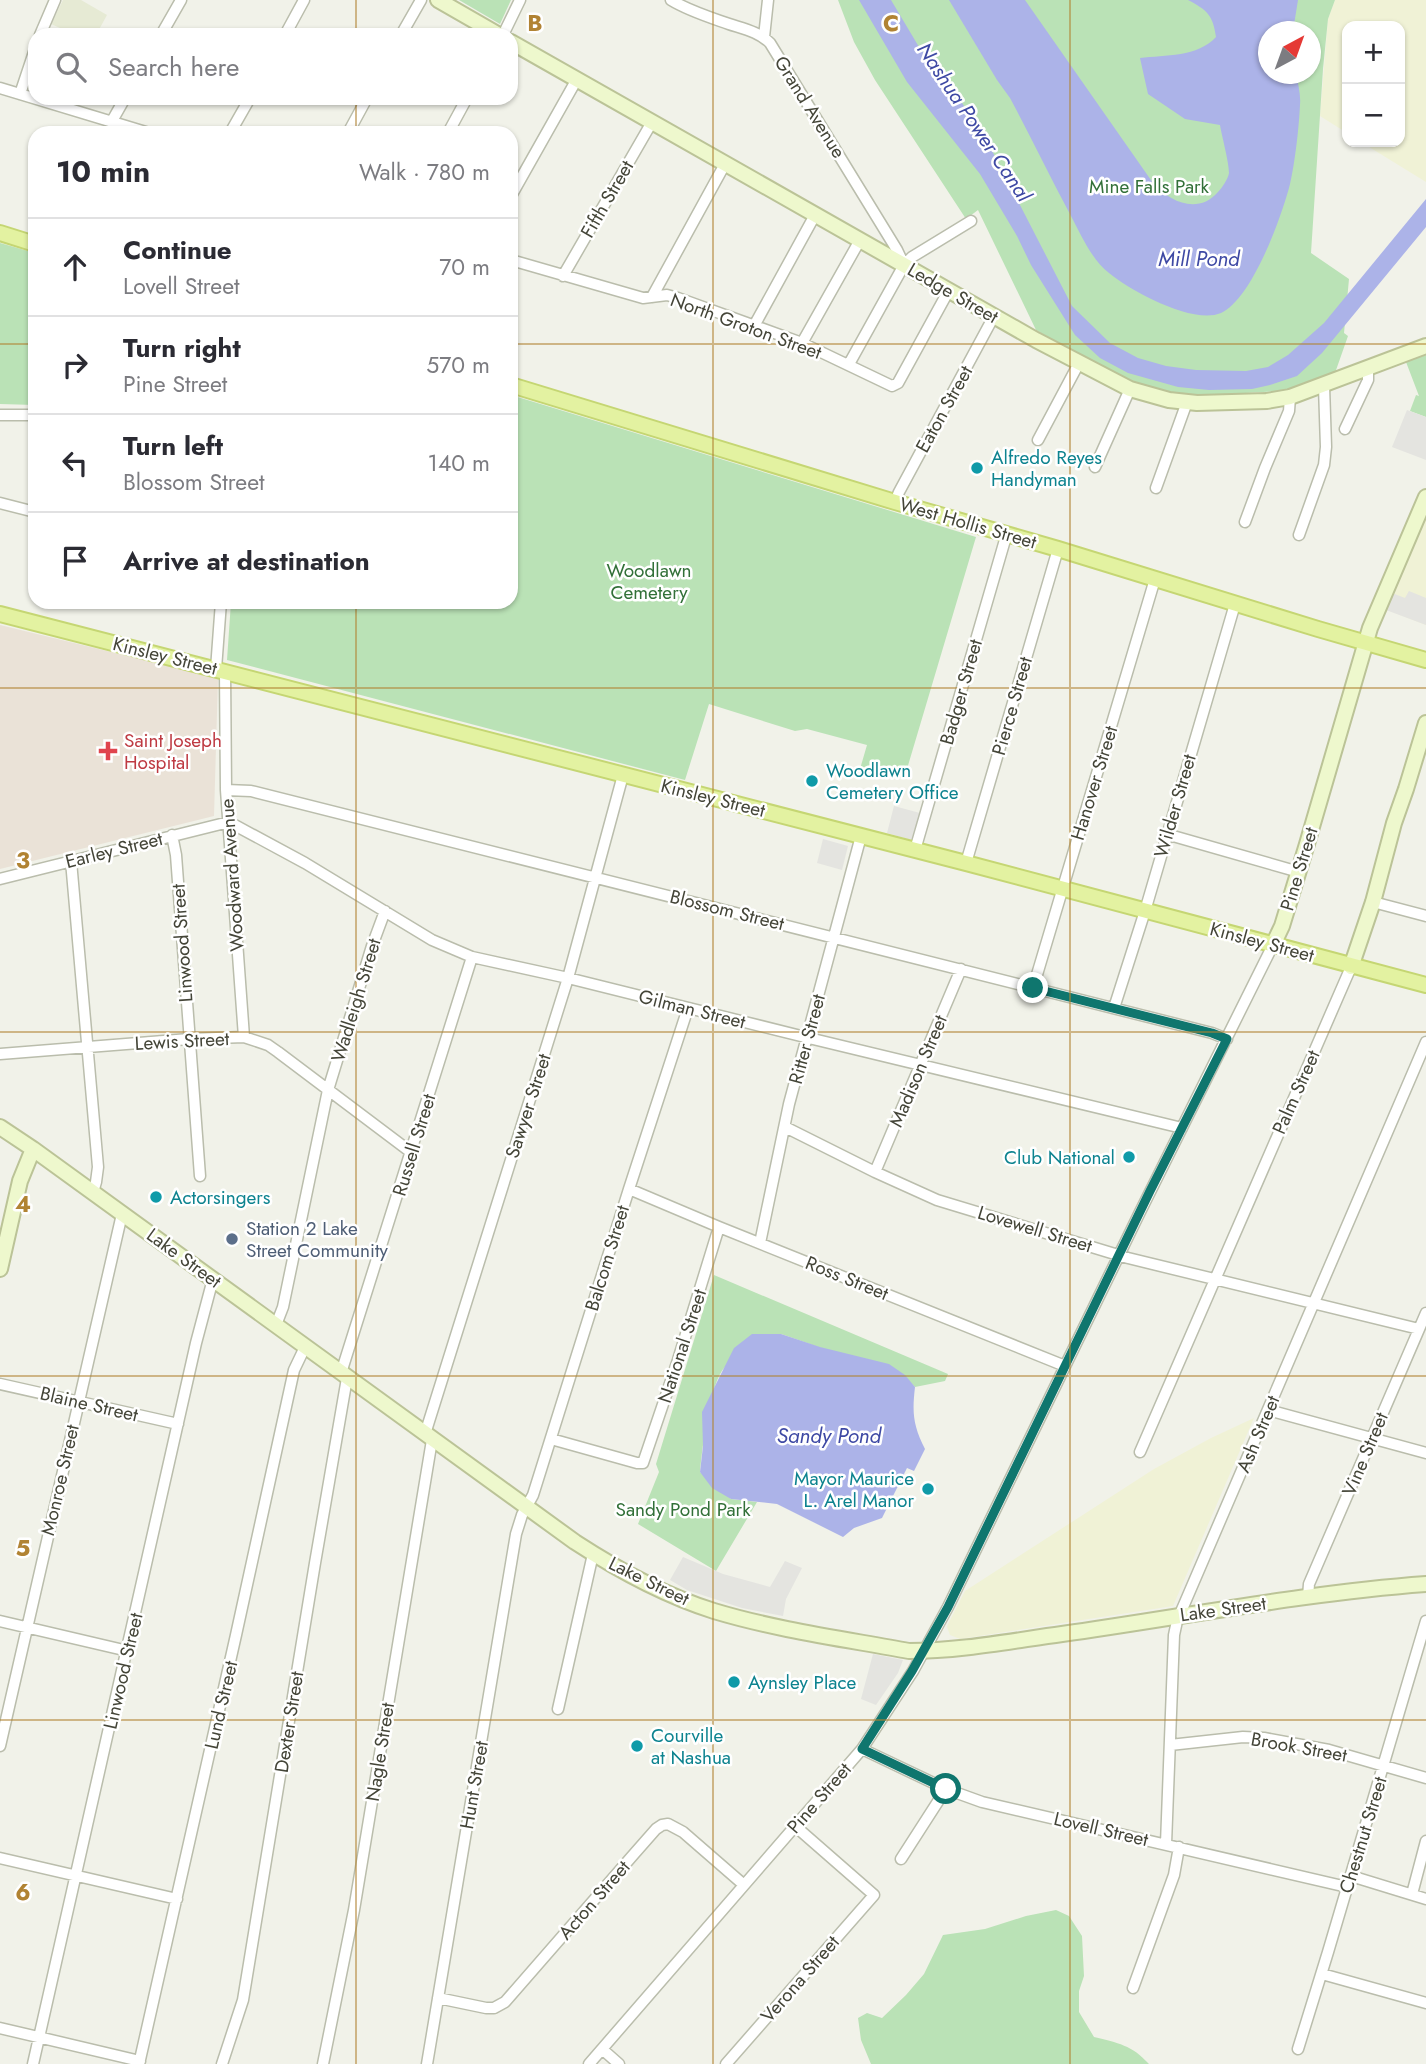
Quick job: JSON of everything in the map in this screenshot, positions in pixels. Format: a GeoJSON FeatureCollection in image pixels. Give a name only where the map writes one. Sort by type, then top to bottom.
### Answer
{"type":"FeatureCollection","features":[{"type":"Feature","properties":{"kind":"main road"},"geometry":{"type":"LineString","coordinates":[[0,233],[28,242]]}},
{"type":"Feature","properties":{"kind":"main road","name":"West Hollis Street"},"geometry":{"type":"LineString","coordinates":[[518,387],[1426,660]]}},
{"type":"Feature","properties":{"kind":"main road","name":"Kinsley Street"},"geometry":{"type":"LineString","coordinates":[[0,614],[966,863],[1426,985]]}},
{"type":"Feature","properties":{"kind":"street"},"geometry":{"type":"LineString","coordinates":[[43,28],[55,0]]}},
{"type":"Feature","properties":{"kind":"street"},"geometry":{"type":"LineString","coordinates":[[165,28],[181,0]]}},
{"type":"Feature","properties":{"kind":"street"},"geometry":{"type":"LineString","coordinates":[[289,28],[304,0]]}},
{"type":"Feature","properties":{"kind":"street"},"geometry":{"type":"LineString","coordinates":[[405,28],[421,0]]}},
{"type":"Feature","properties":{"kind":"street"},"geometry":{"type":"LineString","coordinates":[[438,0],[488,28]]}},
{"type":"Feature","properties":{"kind":"street"},"geometry":{"type":"LineString","coordinates":[[505,28],[520,0]]}},
{"type":"Feature","properties":{"kind":"street","name":"Grand Avenue"},"geometry":{"type":"LineString","coordinates":[[671,0],[764,37],[770,43],[904,265]]}},
{"type":"Feature","properties":{"kind":"street"},"geometry":{"type":"LineString","coordinates":[[764,37],[768,0]]}},
{"type":"Feature","properties":{"kind":"street","name":"Ledge Street"},"geometry":{"type":"LineString","coordinates":[[518,46],[994,316],[1130,389],[1158,398],[1187,402],[1247,402],[1290,397],[1426,345]]}},
{"type":"Feature","properties":{"kind":"street"},"geometry":{"type":"LineString","coordinates":[[20,94],[28,69]]}},
{"type":"Feature","properties":{"kind":"street"},"geometry":{"type":"LineString","coordinates":[[518,184],[577,79]]}},
{"type":"Feature","properties":{"kind":"street"},"geometry":{"type":"LineString","coordinates":[[0,88],[28,96]]}},
{"type":"Feature","properties":{"kind":"street"},"geometry":{"type":"LineString","coordinates":[[57,105],[127,126]]}},
{"type":"Feature","properties":{"kind":"street"},"geometry":{"type":"LineString","coordinates":[[112,121],[121,105]]}},
{"type":"Feature","properties":{"kind":"street"},"geometry":{"type":"LineString","coordinates":[[234,126],[246,105]]}},
{"type":"Feature","properties":{"kind":"street"},"geometry":{"type":"LineString","coordinates":[[352,126],[363,105]]}},
{"type":"Feature","properties":{"kind":"street"},"geometry":{"type":"LineString","coordinates":[[452,126],[463,105]]}},
{"type":"Feature","properties":{"kind":"street","name":"Fifth Street"},"geometry":{"type":"LineString","coordinates":[[563,276],[652,122]]}},
{"type":"Feature","properties":{"kind":"street"},"geometry":{"type":"LineString","coordinates":[[652,297],[725,164]]}},
{"type":"Feature","properties":{"kind":"street"},"geometry":{"type":"LineString","coordinates":[[754,327],[815,215]]}},
{"type":"Feature","properties":{"kind":"street"},"geometry":{"type":"LineString","coordinates":[[849,364],[904,265],[912,257],[971,221]]}},
{"type":"Feature","properties":{"kind":"street"},"geometry":{"type":"LineString","coordinates":[[802,344],[860,240]]}},
{"type":"Feature","properties":{"kind":"street","name":"North Groton Street"},"geometry":{"type":"LineString","coordinates":[[518,262],[642,298],[667,295],[678,298],[802,344],[892,386],[896,386],[948,290]]}},
{"type":"Feature","properties":{"kind":"street","name":"Eaton Street"},"geometry":{"type":"LineString","coordinates":[[895,502],[994,316]]}},
{"type":"Feature","properties":{"kind":"street"},"geometry":{"type":"LineString","coordinates":[[1038,440],[1079,363]]}},
{"type":"Feature","properties":{"kind":"street"},"geometry":{"type":"LineString","coordinates":[[1345,429],[1368,380],[1368,368]]}},
{"type":"Feature","properties":{"kind":"street"},"geometry":{"type":"LineString","coordinates":[[1299,535],[1325,463],[1324,386]]}},
{"type":"Feature","properties":{"kind":"street"},"geometry":{"type":"LineString","coordinates":[[1095,467],[1130,389]]}},
{"type":"Feature","properties":{"kind":"street"},"geometry":{"type":"LineString","coordinates":[[1245,522],[1289,411],[1290,397]]}},
{"type":"Feature","properties":{"kind":"street"},"geometry":{"type":"LineString","coordinates":[[1156,488],[1187,402]]}},
{"type":"Feature","properties":{"kind":"street"},"geometry":{"type":"LineString","coordinates":[[0,415],[28,415]]}},
{"type":"Feature","properties":{"kind":"street","name":"Pine Street"},"geometry":{"type":"LineString","coordinates":[[589,2064],[862,1749],[907,1679],[948,1607],[1282,926],[1377,610],[1426,497]]}},
{"type":"Feature","properties":{"kind":"street"},"geometry":{"type":"LineString","coordinates":[[0,503],[28,510]]}},
{"type":"Feature","properties":{"kind":"street","name":"Badger Street"},"geometry":{"type":"LineString","coordinates":[[915,850],[1007,533]]}},
{"type":"Feature","properties":{"kind":"street","name":"Pierce Street"},"geometry":{"type":"LineString","coordinates":[[966,863],[1058,549]]}},
{"type":"Feature","properties":{"kind":"street","name":"Hanover Street"},"geometry":{"type":"LineString","coordinates":[[1033,988],[1155,579]]}},
{"type":"Feature","properties":{"kind":"street","name":"Wilder Street"},"geometry":{"type":"LineString","coordinates":[[1114,1008],[1235,604]]}},
{"type":"Feature","properties":{"kind":"street","name":"Woodward Avenue"},"geometry":{"type":"LineString","coordinates":[[221,609],[226,790],[244,1037]]}},
{"type":"Feature","properties":{"kind":"street","name":"Palm Street"},"geometry":{"type":"LineString","coordinates":[[1140,1452],[1351,967],[1426,723]]}},
{"type":"Feature","properties":{"kind":"street","name":"Sawyer Street"},"geometry":{"type":"LineString","coordinates":[[429,1437],[568,978],[623,775]]}},
{"type":"Feature","properties":{"kind":"street","name":"Blossom Street"},"geometry":{"type":"LineString","coordinates":[[226,790],[251,791],[961,969],[1227,1039]]}},
{"type":"Feature","properties":{"kind":"street","name":"Earley Street"},"geometry":{"type":"LineString","coordinates":[[0,879],[229,822]]}},
{"type":"Feature","properties":{"kind":"street","name":"Gilman Street"},"geometry":{"type":"LineString","coordinates":[[229,822],[305,863],[432,940],[472,957],[1182,1128]]}},
{"type":"Feature","properties":{"kind":"street"},"geometry":{"type":"LineString","coordinates":[[1166,834],[1298,872]]}},
{"type":"Feature","properties":{"kind":"street","name":"Linwood Street"},"geometry":{"type":"LineString","coordinates":[[172,835],[176,855],[200,1176]]}},
{"type":"Feature","properties":{"kind":"street","name":"Ritter Street"},"geometry":{"type":"LineString","coordinates":[[760,1243],[807,1038],[861,836]]}},
{"type":"Feature","properties":{"kind":"street"},"geometry":{"type":"LineString","coordinates":[[71,861],[98,1167],[93,1192]]}},
{"type":"Feature","properties":{"kind":"street"},"geometry":{"type":"LineString","coordinates":[[1373,902],[1426,916]]}},
{"type":"Feature","properties":{"kind":"street","name":"Wadleigh Street"},"geometry":{"type":"LineString","coordinates":[[276,1325],[284,1307],[328,1090],[385,911]]}},
{"type":"Feature","properties":{"kind":"street","name":"Russell Street"},"geometry":{"type":"LineString","coordinates":[[344,1376],[472,957]]}},
{"type":"Feature","properties":{"kind":"street","name":"Madison Street"},"geometry":{"type":"LineString","coordinates":[[875,1172],[961,969]]}},
{"type":"Feature","properties":{"kind":"street","name":"Balcom Street"},"geometry":{"type":"LineString","coordinates":[[526,1508],[533,1495],[688,1008]]}},
{"type":"Feature","properties":{"kind":"street","name":"Lewis Street"},"geometry":{"type":"LineString","coordinates":[[0,1054],[244,1037],[278,1052],[412,1153]]}},
{"type":"Feature","properties":{"kind":"street","name":"Ash Street"},"geometry":{"type":"LineString","coordinates":[[1166,1844],[1174,1635],[1180,1615],[1426,1042]]}},
{"type":"Feature","properties":{"kind":"street","name":"Lake Street"},"geometry":{"type":"LineString","coordinates":[[0,1127],[593,1554],[665,1591],[712,1610],[772,1625],[909,1651],[923,1651],[1000,1643],[1379,1587],[1426,1584]]}},
{"type":"Feature","properties":{"kind":"street","name":"Lovewell Street"},"geometry":{"type":"LineString","coordinates":[[785,1127],[937,1200],[1120,1255],[1419,1329]]}},
{"type":"Feature","properties":{"kind":"street"},"geometry":{"type":"LineString","coordinates":[[0,1269],[20,1181],[33,1149]]}},
{"type":"Feature","properties":{"kind":"street","name":"Ross Street"},"geometry":{"type":"LineString","coordinates":[[629,1189],[1065,1366]]}},
{"type":"Feature","properties":{"kind":"street","name":"Monroe Street"},"geometry":{"type":"LineString","coordinates":[[0,1746],[122,1214]]}},
{"type":"Feature","properties":{"kind":"street","name":"National Street"},"geometry":{"type":"LineString","coordinates":[[551,1439],[637,1464],[643,1463],[719,1227]]}},
{"type":"Feature","properties":{"kind":"street","name":"Linwood Street"},"geometry":{"type":"LineString","coordinates":[[33,2064],[213,1279]]}},
{"type":"Feature","properties":{"kind":"street","name":"Vine Street"},"geometry":{"type":"LineString","coordinates":[[1308,1597],[1309,1584],[1426,1312]]}},
{"type":"Feature","properties":{"kind":"street","name":"Lund Street"},"geometry":{"type":"LineString","coordinates":[[140,2063],[294,1370],[305,1347]]}},
{"type":"Feature","properties":{"kind":"street","name":"Dexter Street"},"geometry":{"type":"LineString","coordinates":[[222,2064],[243,2000],[344,1376]]}},
{"type":"Feature","properties":{"kind":"street","name":"Blaine Street"},"geometry":{"type":"LineString","coordinates":[[0,1384],[178,1424]]}},
{"type":"Feature","properties":{"kind":"street"},"geometry":{"type":"LineString","coordinates":[[1268,1410],[1426,1453]]}},
{"type":"Feature","properties":{"kind":"street","name":"Nagle Street"},"geometry":{"type":"LineString","coordinates":[[323,2064],[354,1910],[429,1437]]}},
{"type":"Feature","properties":{"kind":"street","name":"Hunt Street"},"geometry":{"type":"LineString","coordinates":[[427,2064],[511,1561],[519,1522],[526,1508]]}},
{"type":"Feature","properties":{"kind":"street"},"geometry":{"type":"LineString","coordinates":[[558,1709],[593,1554]]}},
{"type":"Feature","properties":{"kind":"street"},"geometry":{"type":"LineString","coordinates":[[0,1621],[128,1651]]}},
{"type":"Feature","properties":{"kind":"street","name":"Chestnut Street"},"geometry":{"type":"LineString","coordinates":[[1298,2049],[1426,1621]]}},
{"type":"Feature","properties":{"kind":"street","name":"Brook Street"},"geometry":{"type":"LineString","coordinates":[[1170,1745],[1257,1737],[1321,1748],[1426,1779]]}},
{"type":"Feature","properties":{"kind":"street","name":"Lovell Street"},"geometry":{"type":"LineString","coordinates":[[862,1749],[946,1789],[982,1802],[1348,1887]]}},
{"type":"Feature","properties":{"kind":"street"},"geometry":{"type":"LineString","coordinates":[[901,1859],[946,1789]]}},
{"type":"Feature","properties":{"kind":"street","name":"Acton Street"},"geometry":{"type":"LineString","coordinates":[[438,1998],[486,2008],[494,2008],[505,2002],[662,1825],[668,1824],[683,1832],[744,1885]]}},
{"type":"Feature","properties":{"kind":"street","name":"Verona Street"},"geometry":{"type":"LineString","coordinates":[[726,2064],[874,1895],[795,1826]]}},
{"type":"Feature","properties":{"kind":"street"},"geometry":{"type":"LineString","coordinates":[[1412,1894],[1426,1841]]}},
{"type":"Feature","properties":{"kind":"street"},"geometry":{"type":"LineString","coordinates":[[1133,1988],[1174,1875],[1179,1847]]}},
{"type":"Feature","properties":{"kind":"street"},"geometry":{"type":"LineString","coordinates":[[0,1858],[177,1899]]}},
{"type":"Feature","properties":{"kind":"street"},"geometry":{"type":"LineString","coordinates":[[1351,1876],[1426,1899]]}},
{"type":"Feature","properties":{"kind":"street"},"geometry":{"type":"LineString","coordinates":[[1322,1974],[1426,2003]]}},
{"type":"Feature","properties":{"kind":"street"},"geometry":{"type":"LineString","coordinates":[[0,2028],[140,2063]]}},
{"type":"Feature","properties":{"kind":"street"},"geometry":{"type":"LineString","coordinates":[[602,2049],[619,2064]]}},
{"type":"Feature","properties":{"kind":"shaded area"},"geometry":{"type":"Polygon","coordinates":[[[63,0],[81,0],[107,15],[100,28],[60,28],[51,24],[63,0]]]}},
{"type":"Feature","properties":{"kind":"shaded area"},"geometry":{"type":"Polygon","coordinates":[[[1335,0],[1426,0],[1426,182],[1369,147],[1405,147],[1405,21],[1342,21],[1342,130],[1320,116],[1328,19],[1335,0]]]}},
{"type":"Feature","properties":{"kind":"shaded area"},"geometry":{"type":"Polygon","coordinates":[[[1407,410],[1426,417],[1426,460],[1392,447],[1407,410]]]}},
{"type":"Feature","properties":{"kind":"shaded area"},"geometry":{"type":"Polygon","coordinates":[[[1426,514],[1426,625],[1385,609],[1426,514]]]}},
{"type":"Feature","properties":{"kind":"shaded area"},"geometry":{"type":"Polygon","coordinates":[[[1409,591],[1426,598],[1426,625],[1386,610],[1392,593],[1405,598],[1409,591]]]}},
{"type":"Feature","properties":{"kind":"shaded area","name":"Saint Joseph Hospital"},"geometry":{"type":"Polygon","coordinates":[[[0,625],[218,678],[214,816],[0,869],[0,625]]]}},
{"type":"Feature","properties":{"kind":"shaded area"},"geometry":{"type":"Polygon","coordinates":[[[894,806],[920,813],[911,840],[887,833],[894,806]]]}},
{"type":"Feature","properties":{"kind":"shaded area"},"geometry":{"type":"Polygon","coordinates":[[[823,839],[848,846],[842,870],[817,863],[823,839]]]}},
{"type":"Feature","properties":{"kind":"shaded area"},"geometry":{"type":"Polygon","coordinates":[[[1254,1418],[1173,1606],[960,1639],[950,1635],[948,1624],[965,1591],[1154,1469],[1254,1418]]]}},
{"type":"Feature","properties":{"kind":"shaded area"},"geometry":{"type":"Polygon","coordinates":[[[683,1557],[723,1574],[770,1587],[785,1561],[802,1568],[786,1599],[783,1616],[742,1608],[687,1590],[670,1580],[683,1557]]]}},
{"type":"Feature","properties":{"kind":"shaded area"},"geometry":{"type":"Polygon","coordinates":[[[873,1654],[903,1660],[898,1673],[876,1705],[861,1699],[873,1654]]]}},
{"type":"Feature","properties":{"kind":"green space"},"geometry":{"type":"Polygon","coordinates":[[[459,0],[511,0],[500,24],[459,0]]]}},
{"type":"Feature","properties":{"kind":"green space","name":"Mine Falls Park"},"geometry":{"type":"Polygon","coordinates":[[[838,0],[1335,0],[1328,19],[1323,69],[1311,253],[1349,279],[1344,333],[1348,336],[1335,373],[1296,390],[1211,395],[1171,393],[1127,382],[1036,330],[978,210],[966,219],[875,80],[854,42],[838,0]]]}},
{"type":"Feature","properties":{"kind":"green space"},"geometry":{"type":"Polygon","coordinates":[[[0,243],[28,251],[28,405],[0,404],[0,243]]]}},
{"type":"Feature","properties":{"kind":"green space"},"geometry":{"type":"Polygon","coordinates":[[[1426,355],[1426,417],[1410,411],[1416,395],[1419,396],[1406,362],[1426,355]]]}},
{"type":"Feature","properties":{"kind":"green space","name":"Woodlawn Cemetery"},"geometry":{"type":"Polygon","coordinates":[[[518,397],[976,537],[904,779],[860,769],[867,745],[807,729],[795,731],[709,704],[685,780],[227,660],[231,609],[518,609],[518,397]]]}},
{"type":"Feature","properties":{"kind":"green space","name":"Sandy Pond Park"},"geometry":{"type":"Polygon","coordinates":[[[714,1275],[948,1374],[945,1381],[915,1387],[894,1371],[882,1366],[781,1334],[725,1367],[711,1401],[700,1472],[731,1499],[757,1502],[716,1571],[638,1524],[659,1472],[656,1464],[714,1275]]]}},
{"type":"Feature","properties":{"kind":"green space"},"geometry":{"type":"Polygon","coordinates":[[[1056,1910],[1069,1916],[1082,1936],[1084,1976],[1079,1991],[1079,2012],[1094,2037],[1130,2049],[1149,2064],[871,2064],[861,2040],[858,2018],[867,2013],[882,2018],[906,1995],[924,1974],[943,1935],[985,1929],[1056,1910]]]}},
{"type":"Feature","properties":{"kind":"water","name":"Nashua Power Canal"},"geometry":{"type":"Polygon","coordinates":[[[859,0],[891,0],[919,47],[941,71],[987,141],[1072,306],[1110,343],[1138,358],[1166,366],[1196,370],[1246,371],[1268,367],[1288,355],[1324,323],[1426,199],[1426,227],[1322,353],[1297,376],[1252,389],[1209,390],[1178,387],[1128,373],[1100,358],[1075,335],[1031,265],[980,174],[907,82],[859,0]]]}},
{"type":"Feature","properties":{"kind":"water","name":"Mill Pond"},"geometry":{"type":"Polygon","coordinates":[[[949,0],[1025,0],[1153,183],[1176,200],[1202,203],[1221,188],[1229,173],[1220,125],[1185,119],[1148,94],[1140,58],[1191,52],[1209,44],[1216,37],[1208,14],[1188,0],[1298,0],[1295,21],[1258,21],[1258,84],[1298,84],[1298,134],[1294,166],[1280,216],[1254,274],[1233,305],[1221,313],[1209,315],[1179,310],[1132,289],[1103,268],[1083,239],[1010,98],[949,0]]]}},
{"type":"Feature","properties":{"kind":"water","name":"Sandy Pond"},"geometry":{"type":"Polygon","coordinates":[[[752,1334],[781,1334],[889,1364],[905,1375],[915,1387],[914,1419],[925,1449],[914,1471],[907,1468],[882,1518],[854,1528],[843,1537],[777,1504],[731,1499],[712,1488],[700,1472],[703,1446],[702,1412],[734,1348],[752,1334]]]}},
{"type":"Feature","properties":{"kind":"place","name":"Alfredo Reyes Handyman"},"geometry":{"type":"Point","coordinates":[977,468]}},
{"type":"Feature","properties":{"kind":"place","name":"Saint Joseph Hospital"},"geometry":{"type":"Point","coordinates":[108,751]}},
{"type":"Feature","properties":{"kind":"place","name":"Woodlawn Cemetery Office"},"geometry":{"type":"Point","coordinates":[812,781]}},
{"type":"Feature","properties":{"kind":"place","name":"Club National"},"geometry":{"type":"Point","coordinates":[1129,1157]}},
{"type":"Feature","properties":{"kind":"place","name":"Actorsingers"},"geometry":{"type":"Point","coordinates":[156,1197]}},
{"type":"Feature","properties":{"kind":"place","name":"Station 2 Lake Street Community"},"geometry":{"type":"Point","coordinates":[232,1239]}},
{"type":"Feature","properties":{"kind":"place","name":"Mayor Maurice L. Arel Manor"},"geometry":{"type":"Point","coordinates":[928,1489]}},
{"type":"Feature","properties":{"kind":"place","name":"Aynsley Place"},"geometry":{"type":"Point","coordinates":[734,1682]}},
{"type":"Feature","properties":{"kind":"place","name":"Courville at Nashua"},"geometry":{"type":"Point","coordinates":[637,1746]}},
{"type":"Feature","properties":{"kind":"route"},"geometry":{"type":"LineString","coordinates":[[946,1789],[862,1749],[912,1671],[948,1607],[1227,1039],[1033,988]]}}]}
